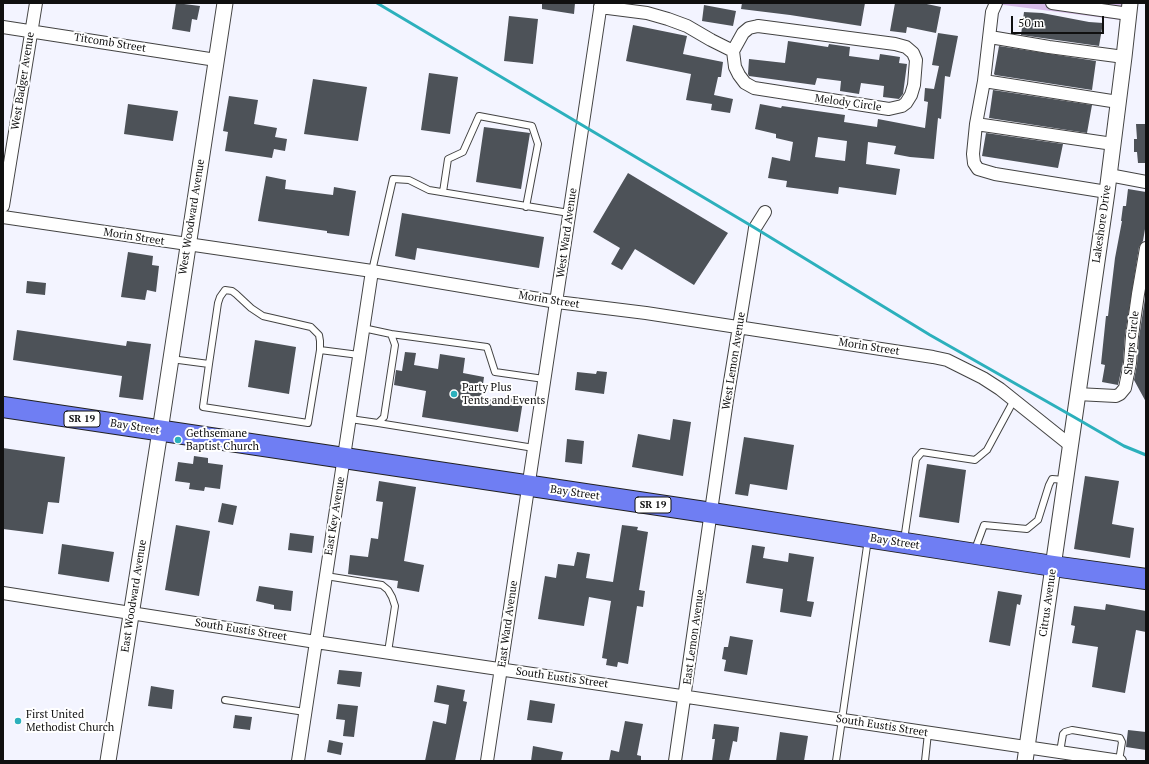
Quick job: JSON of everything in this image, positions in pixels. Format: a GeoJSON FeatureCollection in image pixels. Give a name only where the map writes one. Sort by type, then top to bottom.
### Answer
{"type":"FeatureCollection","features":[{"type":"Feature","properties":{"kind":"main road","name":"Bay Street"},"geometry":{"type":"LineString","coordinates":[[3,407],[1146,579]]}},
{"type":"Feature","properties":{"kind":"street","name":"West Badger Avenue"},"geometry":{"type":"LineString","coordinates":[[3,206],[36,3]]}},
{"type":"Feature","properties":{"kind":"street","name":"West Woodward Avenue"},"geometry":{"type":"LineString","coordinates":[[160,431],[225,3]]}},
{"type":"Feature","properties":{"kind":"street"},"geometry":{"type":"LineString","coordinates":[[996,3],[992,12],[984,81],[976,124],[973,154],[974,164],[978,169],[995,174],[1107,192]]}},
{"type":"Feature","properties":{"kind":"street"},"geometry":{"type":"LineString","coordinates":[[1052,3],[1129,8]]}},
{"type":"Feature","properties":{"kind":"street"},"geometry":{"type":"LineString","coordinates":[[601,5],[647,13],[668,19],[687,26],[733,51]]}},
{"type":"Feature","properties":{"kind":"street","name":"West Ward Avenue"},"geometry":{"type":"LineString","coordinates":[[528,486],[601,5]]}},
{"type":"Feature","properties":{"kind":"street","name":"Lakeshore Drive"},"geometry":{"type":"LineString","coordinates":[[1070,445],[1107,192],[1129,8]]}},
{"type":"Feature","properties":{"kind":"street","name":"Melody Circle"},"geometry":{"type":"LineString","coordinates":[[758,26],[895,44],[906,47],[913,53],[916,64],[912,90],[906,103],[902,106],[889,108],[754,88],[745,83],[738,75],[735,67],[733,51],[744,33],[749,28],[758,26]]}},
{"type":"Feature","properties":{"kind":"street","name":"Titcomb Street"},"geometry":{"type":"LineString","coordinates":[[3,27],[216,60]]}},
{"type":"Feature","properties":{"kind":"street"},"geometry":{"type":"LineString","coordinates":[[990,37],[1124,57]]}},
{"type":"Feature","properties":{"kind":"street"},"geometry":{"type":"LineString","coordinates":[[984,81],[1118,102]]}},
{"type":"Feature","properties":{"kind":"street"},"geometry":{"type":"LineString","coordinates":[[976,124],[1113,144]]}},
{"type":"Feature","properties":{"kind":"street"},"geometry":{"type":"LineString","coordinates":[[1109,175],[1146,182]]}},
{"type":"Feature","properties":{"kind":"street","name":"West Lemon Avenue"},"geometry":{"type":"LineString","coordinates":[[712,513],[727,400],[755,228],[765,212]]}},
{"type":"Feature","properties":{"kind":"street","name":"Morin Street"},"geometry":{"type":"LineString","coordinates":[[3,217],[372,271],[556,302],[646,313],[947,360],[983,378],[1000,389],[1070,445]]}},
{"type":"Feature","properties":{"kind":"street","name":"Sharps Circle"},"geometry":{"type":"LineString","coordinates":[[1077,394],[1116,396],[1125,388],[1130,364],[1132,336],[1146,248]]}},
{"type":"Feature","properties":{"kind":"street","name":"East Key Avenue"},"geometry":{"type":"LineString","coordinates":[[298,761],[372,271]]}},
{"type":"Feature","properties":{"kind":"street","name":"East Woodward Avenue"},"geometry":{"type":"LineString","coordinates":[[108,761],[160,431]]}},
{"type":"Feature","properties":{"kind":"street","name":"Citrus Avenue"},"geometry":{"type":"LineString","coordinates":[[1026,754],[1070,445]]}},
{"type":"Feature","properties":{"kind":"street","name":"East Ward Avenue"},"geometry":{"type":"LineString","coordinates":[[487,761],[528,486]]}},
{"type":"Feature","properties":{"kind":"street","name":"East Lemon Avenue"},"geometry":{"type":"LineString","coordinates":[[675,761],[712,513]]}},
{"type":"Feature","properties":{"kind":"street","name":"South Eustis Street"},"geometry":{"type":"LineString","coordinates":[[3,593],[316,642],[928,733],[1026,754],[1060,752],[1119,761]]}},
{"type":"Feature","properties":{"kind":"lane"},"geometry":{"type":"LineString","coordinates":[[443,192],[448,159],[463,152],[480,116],[532,126],[538,144],[526,207]]}},
{"type":"Feature","properties":{"kind":"lane"},"geometry":{"type":"LineString","coordinates":[[372,271],[393,179],[409,180],[429,190],[570,213]]}},
{"type":"Feature","properties":{"kind":"lane"},"geometry":{"type":"LineString","coordinates":[[225,290],[232,291],[251,308],[263,316],[311,327],[319,335],[320,350],[308,423],[203,407],[218,304],[222,293],[225,290]]}},
{"type":"Feature","properties":{"kind":"lane"},"geometry":{"type":"LineString","coordinates":[[364,328],[391,334],[487,347],[495,372],[544,379]]}},
{"type":"Feature","properties":{"kind":"lane"},"geometry":{"type":"LineString","coordinates":[[378,423],[384,417],[392,366],[395,344],[391,334]]}},
{"type":"Feature","properties":{"kind":"lane"},"geometry":{"type":"LineString","coordinates":[[320,350],[359,355]]}},
{"type":"Feature","properties":{"kind":"lane"},"geometry":{"type":"LineString","coordinates":[[171,359],[209,364]]}},
{"type":"Feature","properties":{"kind":"lane"},"geometry":{"type":"LineString","coordinates":[[904,543],[916,459],[922,452],[975,460],[987,450],[1014,400]]}},
{"type":"Feature","properties":{"kind":"lane"},"geometry":{"type":"LineString","coordinates":[[350,419],[534,448]]}},
{"type":"Feature","properties":{"kind":"lane"},"geometry":{"type":"LineString","coordinates":[[973,554],[984,525],[1027,529],[1038,520],[1052,479],[1065,480]]}},
{"type":"Feature","properties":{"kind":"lane"},"geometry":{"type":"LineString","coordinates":[[836,761],[869,538]]}},
{"type":"Feature","properties":{"kind":"lane"},"geometry":{"type":"LineString","coordinates":[[326,576],[382,585],[388,590],[395,606],[388,652]]}},
{"type":"Feature","properties":{"kind":"lane"},"geometry":{"type":"LineString","coordinates":[[225,700],[305,712]]}},
{"type":"Feature","properties":{"kind":"lane"},"geometry":{"type":"LineString","coordinates":[[1060,752],[1062,734],[1072,730],[1120,738],[1122,742],[1119,761]]}},
{"type":"Feature","properties":{"kind":"lane"},"geometry":{"type":"LineString","coordinates":[[924,761],[928,733]]}},
{"type":"Feature","properties":{"kind":"shaded area"},"geometry":{"type":"Polygon","coordinates":[[[988,3],[1122,3],[1121,20],[988,3]]]}},
{"type":"Feature","properties":{"kind":"building"},"geometry":{"type":"Polygon","coordinates":[[[176,3],[200,6],[197,20],[192,19],[190,32],[172,29],[176,3]]]}},
{"type":"Feature","properties":{"kind":"building"},"geometry":{"type":"Polygon","coordinates":[[[542,3],[575,3],[574,14],[542,9],[542,3]]]}},
{"type":"Feature","properties":{"kind":"building"},"geometry":{"type":"Polygon","coordinates":[[[742,3],[865,3],[861,26],[741,9],[742,3]]]}},
{"type":"Feature","properties":{"kind":"building"},"geometry":{"type":"Polygon","coordinates":[[[895,3],[922,3],[941,7],[936,33],[907,27],[906,33],[890,31],[895,3]]]}},
{"type":"Feature","properties":{"kind":"building"},"geometry":{"type":"Polygon","coordinates":[[[704,5],[736,11],[733,26],[702,21],[704,5]]]}},
{"type":"Feature","properties":{"kind":"building"},"geometry":{"type":"Polygon","coordinates":[[[1024,12],[1042,13],[1089,22],[1103,23],[1099,46],[1021,35],[1024,12]]]}},
{"type":"Feature","properties":{"kind":"building"},"geometry":{"type":"Polygon","coordinates":[[[509,16],[538,19],[533,64],[504,61],[509,16]]]}},
{"type":"Feature","properties":{"kind":"building"},"geometry":{"type":"Polygon","coordinates":[[[633,25],[687,36],[683,54],[723,62],[721,77],[718,77],[714,95],[733,99],[730,113],[711,110],[712,104],[686,100],[691,74],[626,61],[633,25]]]}},
{"type":"Feature","properties":{"kind":"building"},"geometry":{"type":"Polygon","coordinates":[[[938,33],[958,36],[950,77],[945,76],[941,119],[938,118],[934,159],[894,154],[896,146],[868,142],[866,164],[900,169],[896,195],[839,187],[838,194],[786,187],[787,181],[768,178],[772,157],[790,161],[793,142],[776,138],[776,134],[755,129],[760,104],[781,108],[782,106],[845,115],[844,122],[877,127],[878,119],[925,128],[928,102],[924,101],[925,88],[934,89],[939,66],[932,65],[938,33]],[[818,137],[815,157],[845,161],[847,141],[818,137]]]}},
{"type":"Feature","properties":{"kind":"building"},"geometry":{"type":"Polygon","coordinates":[[[788,41],[828,47],[829,44],[850,47],[849,56],[879,60],[880,54],[900,57],[899,63],[907,64],[903,94],[899,99],[883,97],[884,86],[861,83],[859,94],[840,91],[841,81],[817,78],[815,85],[749,76],[749,59],[785,63],[788,41]]]}},
{"type":"Feature","properties":{"kind":"building"},"geometry":{"type":"Polygon","coordinates":[[[999,46],[1096,61],[1092,90],[995,75],[999,46]]]}},
{"type":"Feature","properties":{"kind":"building"},"geometry":{"type":"Polygon","coordinates":[[[429,73],[458,77],[450,134],[421,130],[429,73]]]}},
{"type":"Feature","properties":{"kind":"building"},"geometry":{"type":"Polygon","coordinates":[[[313,79],[367,87],[358,141],[304,134],[313,79]]]}},
{"type":"Feature","properties":{"kind":"building"},"geometry":{"type":"Polygon","coordinates":[[[993,90],[1092,105],[1087,133],[989,118],[993,90]]]}},
{"type":"Feature","properties":{"kind":"building"},"geometry":{"type":"Polygon","coordinates":[[[229,96],[258,100],[254,124],[277,128],[275,137],[287,139],[285,151],[274,149],[272,158],[225,151],[228,132],[223,131],[229,96]]]}},
{"type":"Feature","properties":{"kind":"building"},"geometry":{"type":"Polygon","coordinates":[[[128,104],[178,111],[173,141],[124,134],[128,104]]]}},
{"type":"Feature","properties":{"kind":"building"},"geometry":{"type":"Polygon","coordinates":[[[1136,124],[1146,124],[1146,163],[1138,163],[1137,152],[1134,152],[1134,139],[1137,139],[1136,124]]]}},
{"type":"Feature","properties":{"kind":"building"},"geometry":{"type":"Polygon","coordinates":[[[484,127],[530,133],[521,189],[476,182],[484,127]]]}},
{"type":"Feature","properties":{"kind":"building"},"geometry":{"type":"Polygon","coordinates":[[[986,133],[1063,144],[1058,168],[982,156],[986,133]]]}},
{"type":"Feature","properties":{"kind":"building"},"geometry":{"type":"Polygon","coordinates":[[[628,173],[728,233],[694,285],[635,249],[622,270],[611,264],[620,248],[593,232],[628,173]]]}},
{"type":"Feature","properties":{"kind":"building"},"geometry":{"type":"Polygon","coordinates":[[[266,176],[286,180],[285,189],[333,195],[334,187],[356,191],[349,236],[327,233],[327,231],[258,221],[266,176]]]}},
{"type":"Feature","properties":{"kind":"building"},"geometry":{"type":"Polygon","coordinates":[[[1128,189],[1146,192],[1146,223],[1143,241],[1139,247],[1125,335],[1123,362],[1118,385],[1102,382],[1105,365],[1101,364],[1106,316],[1108,316],[1123,206],[1126,206],[1128,189]]]}},
{"type":"Feature","properties":{"kind":"building"},"geometry":{"type":"Polygon","coordinates":[[[402,213],[544,237],[539,268],[417,248],[415,260],[395,256],[402,213]]]}},
{"type":"Feature","properties":{"kind":"building"},"geometry":{"type":"Polygon","coordinates":[[[128,252],[153,256],[152,265],[159,266],[156,292],[147,290],[145,300],[121,297],[128,252]]]}},
{"type":"Feature","properties":{"kind":"building"},"geometry":{"type":"Polygon","coordinates":[[[27,281],[46,283],[45,295],[26,293],[27,281]]]}},
{"type":"Feature","properties":{"kind":"building"},"geometry":{"type":"Polygon","coordinates":[[[1146,292],[1146,402],[1134,380],[1146,292]]]}},
{"type":"Feature","properties":{"kind":"building"},"geometry":{"type":"Polygon","coordinates":[[[17,330],[126,346],[127,341],[151,344],[143,400],[119,397],[122,376],[13,360],[17,330]]]}},
{"type":"Feature","properties":{"kind":"building"},"geometry":{"type":"Polygon","coordinates":[[[255,340],[296,347],[289,394],[248,387],[255,340]]]}},
{"type":"Feature","properties":{"kind":"building","name":"Party Plus Tents and Events"},"geometry":{"type":"Polygon","coordinates":[[[405,352],[416,353],[414,365],[438,369],[440,354],[465,358],[463,373],[484,377],[481,398],[507,402],[508,398],[523,401],[518,432],[422,417],[426,391],[394,385],[396,370],[402,371],[405,352]]]}},
{"type":"Feature","properties":{"kind":"building"},"geometry":{"type":"Polygon","coordinates":[[[597,371],[607,372],[604,394],[575,390],[577,372],[596,374],[597,371]]]}},
{"type":"Feature","properties":{"kind":"building"},"geometry":{"type":"Polygon","coordinates":[[[673,419],[691,422],[683,476],[632,467],[638,434],[670,440],[673,419]]]}},
{"type":"Feature","properties":{"kind":"building"},"geometry":{"type":"Polygon","coordinates":[[[744,437],[794,445],[787,490],[750,484],[748,496],[735,494],[744,437]]]}},
{"type":"Feature","properties":{"kind":"building"},"geometry":{"type":"Polygon","coordinates":[[[567,439],[584,441],[582,464],[565,462],[567,439]]]}},
{"type":"Feature","properties":{"kind":"building"},"geometry":{"type":"Polygon","coordinates":[[[3,448],[65,457],[59,503],[48,502],[43,534],[3,529],[3,448]]]}},
{"type":"Feature","properties":{"kind":"building"},"geometry":{"type":"Polygon","coordinates":[[[194,456],[208,458],[208,463],[223,465],[220,489],[205,487],[204,491],[189,489],[190,483],[175,481],[178,462],[193,464],[194,456]]]}},
{"type":"Feature","properties":{"kind":"building"},"geometry":{"type":"Polygon","coordinates":[[[927,464],[966,470],[959,523],[919,517],[927,464]]]}},
{"type":"Feature","properties":{"kind":"building"},"geometry":{"type":"Polygon","coordinates":[[[1085,476],[1119,481],[1112,524],[1134,528],[1130,558],[1074,549],[1085,476]]]}},
{"type":"Feature","properties":{"kind":"building"},"geometry":{"type":"Polygon","coordinates":[[[379,481],[416,487],[404,561],[424,565],[419,592],[397,588],[398,581],[348,574],[350,555],[368,557],[371,538],[378,539],[383,502],[376,501],[379,481]]]}},
{"type":"Feature","properties":{"kind":"building"},"geometry":{"type":"Polygon","coordinates":[[[222,503],[237,506],[233,525],[218,522],[222,503]]]}},
{"type":"Feature","properties":{"kind":"building"},"geometry":{"type":"Polygon","coordinates":[[[176,525],[210,531],[199,596],[165,590],[176,525]]]}},
{"type":"Feature","properties":{"kind":"building"},"geometry":{"type":"Polygon","coordinates":[[[622,525],[638,527],[637,530],[648,532],[639,590],[645,591],[643,607],[637,606],[628,664],[618,662],[617,667],[606,665],[607,659],[602,658],[611,601],[589,597],[584,626],[538,619],[545,576],[556,578],[558,564],[574,566],[577,552],[590,554],[586,578],[613,582],[622,525]]]}},
{"type":"Feature","properties":{"kind":"building"},"geometry":{"type":"Polygon","coordinates":[[[290,533],[314,536],[312,553],[288,550],[290,533]]]}},
{"type":"Feature","properties":{"kind":"building"},"geometry":{"type":"Polygon","coordinates":[[[62,544],[114,552],[109,582],[58,574],[62,544]]]}},
{"type":"Feature","properties":{"kind":"building"},"geometry":{"type":"Polygon","coordinates":[[[752,545],[765,547],[763,558],[788,562],[789,553],[814,557],[807,601],[814,602],[811,617],[780,612],[783,589],[746,583],[752,545]]]}},
{"type":"Feature","properties":{"kind":"building"},"geometry":{"type":"Polygon","coordinates":[[[259,586],[293,591],[291,611],[274,609],[274,605],[256,601],[259,586]]]}},
{"type":"Feature","properties":{"kind":"building"},"geometry":{"type":"Polygon","coordinates":[[[998,591],[1022,595],[1020,605],[1017,604],[1010,646],[989,642],[998,591]]]}},
{"type":"Feature","properties":{"kind":"building"},"geometry":{"type":"Polygon","coordinates":[[[1106,604],[1146,611],[1146,632],[1136,630],[1125,693],[1092,687],[1098,647],[1072,643],[1075,626],[1071,625],[1074,606],[1105,610],[1106,604]]]}},
{"type":"Feature","properties":{"kind":"building"},"geometry":{"type":"Polygon","coordinates":[[[730,636],[753,640],[747,675],[724,671],[726,660],[722,659],[724,647],[728,647],[730,636]]]}},
{"type":"Feature","properties":{"kind":"building"},"geometry":{"type":"Polygon","coordinates":[[[339,670],[362,672],[360,687],[337,684],[339,670]]]}},
{"type":"Feature","properties":{"kind":"building"},"geometry":{"type":"Polygon","coordinates":[[[437,685],[465,690],[463,701],[467,702],[455,761],[425,761],[433,721],[446,724],[449,705],[434,702],[437,685]]]}},
{"type":"Feature","properties":{"kind":"building"},"geometry":{"type":"Polygon","coordinates":[[[151,686],[174,690],[172,709],[148,706],[151,686]]]}},
{"type":"Feature","properties":{"kind":"building"},"geometry":{"type":"Polygon","coordinates":[[[530,700],[555,704],[552,723],[527,720],[530,700]]]}},
{"type":"Feature","properties":{"kind":"building"},"geometry":{"type":"Polygon","coordinates":[[[338,704],[358,706],[354,737],[343,736],[345,720],[336,719],[338,704]]]}},
{"type":"Feature","properties":{"kind":"building"},"geometry":{"type":"Polygon","coordinates":[[[235,715],[252,717],[250,730],[233,728],[235,715]]]}},
{"type":"Feature","properties":{"kind":"building"},"geometry":{"type":"Polygon","coordinates":[[[625,721],[643,724],[637,755],[641,756],[641,761],[609,761],[611,750],[619,752],[625,721]]]}},
{"type":"Feature","properties":{"kind":"building"},"geometry":{"type":"Polygon","coordinates":[[[714,724],[739,727],[737,742],[733,741],[729,761],[712,761],[715,739],[712,739],[714,724]]]}},
{"type":"Feature","properties":{"kind":"building"},"geometry":{"type":"Polygon","coordinates":[[[1128,730],[1146,732],[1146,750],[1126,747],[1128,730]]]}},
{"type":"Feature","properties":{"kind":"building"},"geometry":{"type":"Polygon","coordinates":[[[780,732],[808,736],[804,761],[776,761],[780,732]]]}},
{"type":"Feature","properties":{"kind":"building"},"geometry":{"type":"Polygon","coordinates":[[[329,740],[343,743],[341,755],[327,752],[329,740]]]}},
{"type":"Feature","properties":{"kind":"building"},"geometry":{"type":"Polygon","coordinates":[[[533,746],[563,752],[561,761],[531,761],[533,746]]]}},
{"type":"Feature","properties":{"kind":"railway"},"geometry":{"type":"LineString","coordinates":[[377,3],[755,228],[930,335],[1124,446],[1146,455]]}},
{"type":"Feature","properties":{"kind":"place","name":"Party Plus Tents and Events"},"geometry":{"type":"Point","coordinates":[454,394]}},
{"type":"Feature","properties":{"kind":"place","name":"Gethsemane Baptist Church"},"geometry":{"type":"Point","coordinates":[178,440]}},
{"type":"Feature","properties":{"kind":"place","name":"First United Methodist Church"},"geometry":{"type":"Point","coordinates":[18,721]}}]}
